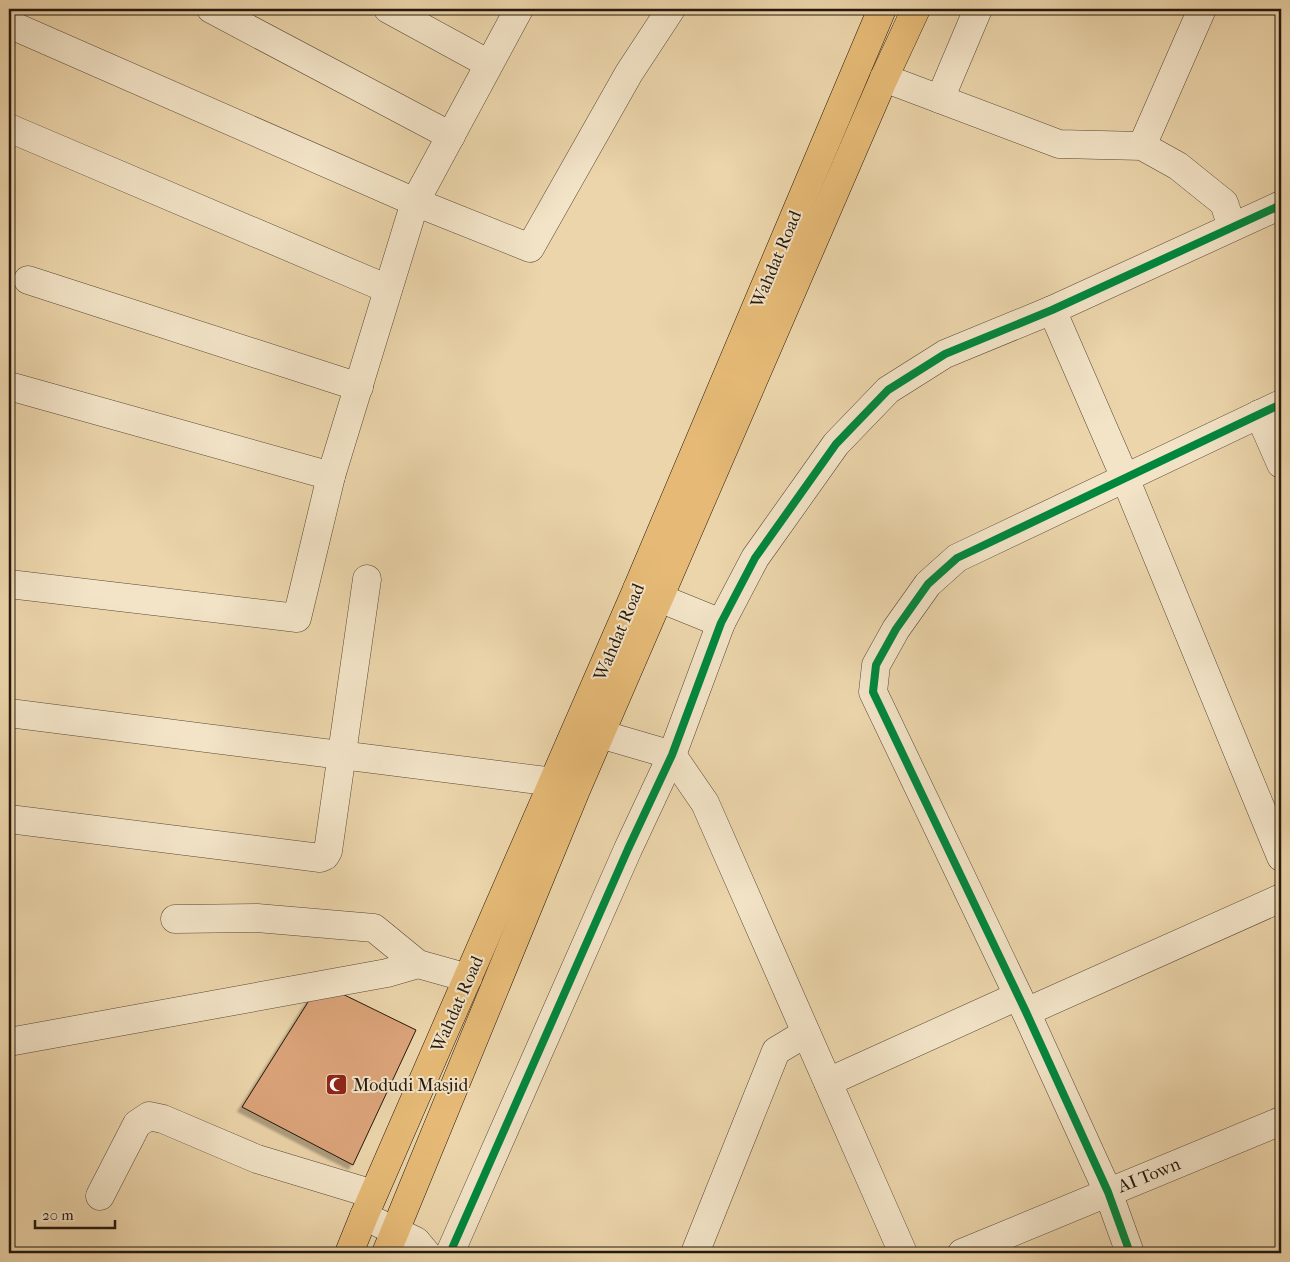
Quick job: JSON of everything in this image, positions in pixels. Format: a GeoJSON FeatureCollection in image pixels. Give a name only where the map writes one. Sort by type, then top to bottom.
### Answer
{"type":"FeatureCollection","features":[{"type":"Feature","properties":{"kind":"main road","name":"Wahdat Road"},"geometry":{"type":"LineString","coordinates":[[349,1253],[368,1205],[468,978],[565,786],[600,734],[648,594],[882,9]]}},
{"type":"Feature","properties":{"kind":"main road","name":"Wahdat Road"},"geometry":{"type":"LineString","coordinates":[[391,1242],[565,786],[648,594],[916,9]]}},
{"type":"Feature","properties":{"kind":"street"},"geometry":{"type":"LineString","coordinates":[[211,9],[450,136]]}},
{"type":"Feature","properties":{"kind":"street"},"geometry":{"type":"LineString","coordinates":[[388,9],[489,64]]}},
{"type":"Feature","properties":{"kind":"street"},"geometry":{"type":"LineString","coordinates":[[9,584],[297,618],[331,476],[415,202],[519,9]]}},
{"type":"Feature","properties":{"kind":"street"},"geometry":{"type":"LineString","coordinates":[[9,24],[415,202],[530,248],[629,73],[671,9]]}},
{"type":"Feature","properties":{"kind":"street"},"geometry":{"type":"LineString","coordinates":[[940,99],[978,9]]}},
{"type":"Feature","properties":{"kind":"street"},"geometry":{"type":"LineString","coordinates":[[1142,146],[1202,9]]}},
{"type":"Feature","properties":{"kind":"street"},"geometry":{"type":"LineString","coordinates":[[884,78],[1059,144],[1142,146],[1178,166],[1224,203],[1232,227]]}},
{"type":"Feature","properties":{"kind":"street"},"geometry":{"type":"LineString","coordinates":[[9,128],[388,288]]}},
{"type":"Feature","properties":{"kind":"street"},"geometry":{"type":"LineString","coordinates":[[450,1253],[628,849],[672,755],[722,623],[754,558],[836,444],[888,390],[945,354],[1052,310],[1281,205]]}},
{"type":"Feature","properties":{"kind":"street"},"geometry":{"type":"LineString","coordinates":[[28,280],[359,386]]}},
{"type":"Feature","properties":{"kind":"street"},"geometry":{"type":"LineString","coordinates":[[1052,310],[1125,478],[1281,857]]}},
{"type":"Feature","properties":{"kind":"street"},"geometry":{"type":"LineString","coordinates":[[9,386],[331,476]]}},
{"type":"Feature","properties":{"kind":"street"},"geometry":{"type":"LineString","coordinates":[[1130,1253],[1108,1192],[1022,1004],[873,692],[876,665],[896,629],[928,584],[957,558],[1270,409],[1281,464]]}},
{"type":"Feature","properties":{"kind":"street"},"geometry":{"type":"LineString","coordinates":[[9,818],[320,858],[325,856],[328,851],[366,579]]}},
{"type":"Feature","properties":{"kind":"street"},"geometry":{"type":"LineString","coordinates":[[648,594],[722,623]]}},
{"type":"Feature","properties":{"kind":"street"},"geometry":{"type":"LineString","coordinates":[[9,713],[565,786]]}},
{"type":"Feature","properties":{"kind":"street"},"geometry":{"type":"LineString","coordinates":[[600,734],[672,755],[705,803],[904,1253]]}},
{"type":"Feature","properties":{"kind":"street"},"geometry":{"type":"LineString","coordinates":[[828,1082],[1281,898]]}},
{"type":"Feature","properties":{"kind":"street"},"geometry":{"type":"LineString","coordinates":[[175,919],[257,918],[374,928],[418,964],[468,978]]}},
{"type":"Feature","properties":{"kind":"street"},"geometry":{"type":"LineString","coordinates":[[9,1042],[387,974],[418,964]]}},
{"type":"Feature","properties":{"kind":"street"},"geometry":{"type":"LineString","coordinates":[[695,1253],[776,1052],[806,1032]]}},
{"type":"Feature","properties":{"kind":"street"},"geometry":{"type":"LineString","coordinates":[[100,1196],[137,1124],[149,1116],[163,1119],[368,1205],[391,1242],[416,1242],[426,1253]]}},
{"type":"Feature","properties":{"kind":"street","name":"AI Town"},"geometry":{"type":"LineString","coordinates":[[962,1253],[1281,1121]]}},
{"type":"Feature","properties":{"kind":"building"},"geometry":{"type":"Polygon","coordinates":[[[320,983],[416,1030],[353,1165],[242,1107],[320,983]]]}},
{"type":"Feature","properties":{"kind":"cycle path"},"geometry":{"type":"LineString","coordinates":[[450,1253],[628,849],[672,755],[721,623],[755,558],[836,444],[888,390],[945,354],[1052,310],[1281,205]]}},
{"type":"Feature","properties":{"kind":"cycle path"},"geometry":{"type":"LineString","coordinates":[[1130,1253],[1108,1192],[1026,1012],[873,692],[876,665],[896,629],[928,584],[957,558],[1281,404]]}},
{"type":"Feature","properties":{"kind":"place","name":"Modudi Masjid"},"geometry":{"type":"Point","coordinates":[337,1085]}}]}
